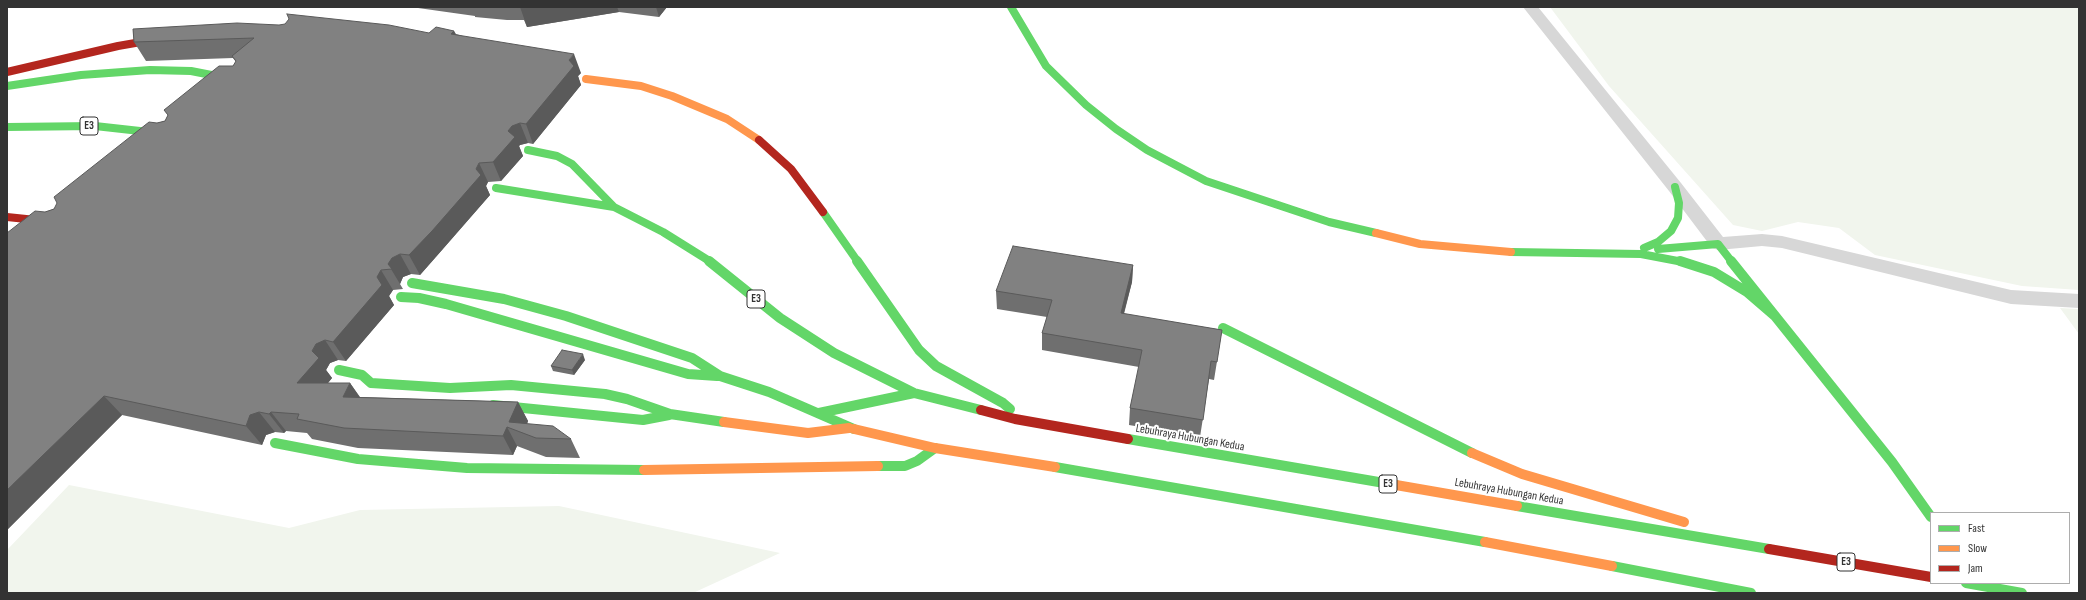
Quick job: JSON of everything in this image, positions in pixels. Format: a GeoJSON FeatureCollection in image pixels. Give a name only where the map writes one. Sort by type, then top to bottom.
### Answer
{"type":"FeatureCollection","features":[{"type":"Feature","properties":{"kind":"main road"},"geometry":{"type":"LineString","coordinates":[[1011,7],[1046,66],[1086,105],[1116,129],[1147,150],[1206,181],[1277,206],[1329,222],[1420,244],[1518,253],[1641,254],[1678,260],[1714,272],[1747,292],[1776,317]]}},
{"type":"Feature","properties":{"kind":"main road"},"geometry":{"type":"LineString","coordinates":[[7,72],[118,46],[176,37]]}},
{"type":"Feature","properties":{"kind":"main road"},"geometry":{"type":"LineString","coordinates":[[7,86],[81,75],[150,70],[191,71],[238,80]]}},
{"type":"Feature","properties":{"kind":"main road"},"geometry":{"type":"LineString","coordinates":[[586,79],[641,86],[672,96],[727,120],[758,139],[791,169],[833,225],[919,350],[936,366],[952,376],[1004,403],[1011,409],[1015,419]]}},
{"type":"Feature","properties":{"kind":"main road","name":"E3"},"geometry":{"type":"LineString","coordinates":[[7,127],[95,126],[171,135]]}},
{"type":"Feature","properties":{"kind":"main road"},"geometry":{"type":"LineString","coordinates":[[528,150],[557,156],[572,164],[614,207]]}},
{"type":"Feature","properties":{"kind":"main road"},"geometry":{"type":"LineString","coordinates":[[1640,251],[1658,242],[1671,231],[1678,218],[1679,203],[1675,187]]}},
{"type":"Feature","properties":{"kind":"main road","name":"Lebuhraya Hubungan Kedua"},"geometry":{"type":"LineString","coordinates":[[496,188],[614,207],[663,232],[705,257],[780,318],[834,353],[914,393],[1015,419],[1095,434],[1930,577]]}},
{"type":"Feature","properties":{"kind":"main road"},"geometry":{"type":"LineString","coordinates":[[7,216],[62,223]]}},
{"type":"Feature","properties":{"kind":"main road"},"geometry":{"type":"LineString","coordinates":[[7,220],[30,229]]}},
{"type":"Feature","properties":{"kind":"main road"},"geometry":{"type":"LineString","coordinates":[[1603,253],[1718,244],[1892,462],[1930,516]]}},
{"type":"Feature","properties":{"kind":"main road"},"geometry":{"type":"LineString","coordinates":[[412,283],[504,300],[566,316],[692,358],[720,376]]}},
{"type":"Feature","properties":{"kind":"main road"},"geometry":{"type":"LineString","coordinates":[[401,297],[419,298],[446,304],[688,374],[720,376],[769,392],[819,413],[849,428],[935,448],[1428,531],[1751,593]]}},
{"type":"Feature","properties":{"kind":"main road"},"geometry":{"type":"LineString","coordinates":[[1223,328],[1462,449],[1522,474],[1762,547]]}},
{"type":"Feature","properties":{"kind":"main road"},"geometry":{"type":"LineString","coordinates":[[339,370],[362,375],[371,383]]}},
{"type":"Feature","properties":{"kind":"main road"},"geometry":{"type":"LineString","coordinates":[[355,385],[371,383],[450,388],[511,385],[556,388],[627,399],[670,414],[808,433],[849,428]]}},
{"type":"Feature","properties":{"kind":"main road"},"geometry":{"type":"LineString","coordinates":[[450,388],[471,396]]}},
{"type":"Feature","properties":{"kind":"main road"},"geometry":{"type":"LineString","coordinates":[[819,413],[914,393]]}},
{"type":"Feature","properties":{"kind":"main road"},"geometry":{"type":"LineString","coordinates":[[484,402],[532,410],[624,419],[643,420],[670,414]]}},
{"type":"Feature","properties":{"kind":"main road"},"geometry":{"type":"LineString","coordinates":[[275,443],[358,458],[467,468],[680,470],[905,466],[935,448]]}},
{"type":"Feature","properties":{"kind":"main road"},"geometry":{"type":"LineString","coordinates":[[1972,584],[2022,593]]}},
{"type":"Feature","properties":{"kind":"street"},"geometry":{"type":"LineString","coordinates":[[1530,7],[1675,187],[1718,244],[1762,240],[1782,242],[2010,297],[2079,301]]}},
{"type":"Feature","properties":{"kind":"shaded area"},"geometry":{"type":"Polygon","coordinates":[[[1550,7],[2079,7],[2079,290],[2022,286],[1875,255],[1839,228],[1798,222],[1762,231],[1733,225],[1609,86],[1550,7]]]}},
{"type":"Feature","properties":{"kind":"shaded area"},"geometry":{"type":"Polygon","coordinates":[[[2060,308],[2079,309],[2079,334],[2060,308]]]}},
{"type":"Feature","properties":{"kind":"shaded area"},"geometry":{"type":"Polygon","coordinates":[[[69,485],[289,528],[360,510],[559,506],[780,553],[693,593],[7,593],[7,550],[69,485]]]}},
{"type":"Feature","properties":{"kind":"building"},"geometry":{"type":"Polygon","coordinates":[[[287,14],[389,25],[429,33],[436,27],[454,31],[451,34],[574,54],[569,60],[574,66],[526,124],[520,123],[512,126],[508,131],[515,137],[493,162],[479,163],[476,169],[481,175],[432,231],[409,255],[400,254],[392,258],[388,264],[392,269],[381,270],[377,277],[382,285],[333,342],[325,340],[316,344],[312,351],[319,358],[297,383],[350,383],[343,397],[518,402],[509,422],[553,426],[571,439],[536,438],[507,427],[503,436],[344,428],[297,419],[299,414],[271,412],[269,414],[259,412],[250,415],[246,426],[104,396],[7,490],[7,233],[35,211],[45,212],[54,209],[57,203],[54,197],[149,122],[157,123],[165,121],[168,115],[164,110],[219,66],[233,66],[236,61],[232,56],[254,38],[134,42],[133,29],[237,23],[279,25],[285,24],[289,19],[287,14]]]}},
{"type":"Feature","properties":{"kind":"building"},"geometry":{"type":"Polygon","coordinates":[[[1013,246],[1133,265],[1121,313],[1222,330],[1217,362],[1211,361],[1203,420],[1130,408],[1142,350],[1042,333],[1052,300],[996,291],[1013,246]]]}},
{"type":"Feature","properties":{"kind":"building"},"geometry":{"type":"Polygon","coordinates":[[[562,350],[583,354],[572,370],[551,366],[562,350]]]}},
{"type":"Feature","properties":{"kind":"traffic: fast"},"geometry":{"type":"LineString","coordinates":[[1011,7],[1046,66],[1086,105],[1116,129],[1147,150],[1206,181],[1277,206],[1329,222],[1376,233]]}},
{"type":"Feature","properties":{"kind":"traffic: fast"},"geometry":{"type":"LineString","coordinates":[[7,86],[81,75],[150,70],[191,71],[237,80]]}},
{"type":"Feature","properties":{"kind":"traffic: fast"},"geometry":{"type":"LineString","coordinates":[[7,127],[95,126],[167,134]]}},
{"type":"Feature","properties":{"kind":"traffic: fast"},"geometry":{"type":"LineString","coordinates":[[528,150],[557,156],[572,164],[614,207]]}},
{"type":"Feature","properties":{"kind":"traffic: fast"},"geometry":{"type":"LineString","coordinates":[[1644,248],[1658,242],[1671,231],[1678,218],[1679,203],[1675,187]]}},
{"type":"Feature","properties":{"kind":"traffic: fast"},"geometry":{"type":"LineString","coordinates":[[496,188],[614,207],[663,232],[705,257],[780,318],[834,353],[914,393],[981,410]]}},
{"type":"Feature","properties":{"kind":"traffic: fast"},"geometry":{"type":"LineString","coordinates":[[823,212],[919,350],[936,366],[1003,403],[1010,409]]}},
{"type":"Feature","properties":{"kind":"traffic: fast"},"geometry":{"type":"LineString","coordinates":[[1658,249],[1718,244],[1892,462],[1930,516]]}},
{"type":"Feature","properties":{"kind":"traffic: fast"},"geometry":{"type":"LineString","coordinates":[[1511,252],[1641,254],[1678,260],[1714,272],[1747,292],[1776,317]]}},
{"type":"Feature","properties":{"kind":"traffic: fast"},"geometry":{"type":"LineString","coordinates":[[412,283],[504,299],[566,316],[692,358],[720,376],[769,392],[854,429]]}},
{"type":"Feature","properties":{"kind":"traffic: fast"},"geometry":{"type":"LineString","coordinates":[[401,297],[419,298],[446,304],[688,374],[717,376]]}},
{"type":"Feature","properties":{"kind":"traffic: fast"},"geometry":{"type":"LineString","coordinates":[[1223,328],[1472,453]]}},
{"type":"Feature","properties":{"kind":"traffic: fast"},"geometry":{"type":"LineString","coordinates":[[339,370],[362,375],[371,383],[450,388],[511,385],[605,394],[627,399],[670,414],[724,422]]}},
{"type":"Feature","properties":{"kind":"traffic: fast"},"geometry":{"type":"LineString","coordinates":[[819,413],[914,393]]}},
{"type":"Feature","properties":{"kind":"traffic: fast"},"geometry":{"type":"LineString","coordinates":[[493,405],[643,420],[669,415]]}},
{"type":"Feature","properties":{"kind":"traffic: fast"},"geometry":{"type":"LineString","coordinates":[[1128,439],[1396,485]]}},
{"type":"Feature","properties":{"kind":"traffic: fast"},"geometry":{"type":"LineString","coordinates":[[275,443],[358,459],[467,468],[644,470]]}},
{"type":"Feature","properties":{"kind":"traffic: fast"},"geometry":{"type":"LineString","coordinates":[[878,466],[905,466],[917,461],[935,448]]}},
{"type":"Feature","properties":{"kind":"traffic: fast"},"geometry":{"type":"LineString","coordinates":[[1055,467],[1485,542]]}},
{"type":"Feature","properties":{"kind":"traffic: fast"},"geometry":{"type":"LineString","coordinates":[[1517,506],[1769,549]]}},
{"type":"Feature","properties":{"kind":"traffic: fast"},"geometry":{"type":"LineString","coordinates":[[1612,566],[1751,593]]}},
{"type":"Feature","properties":{"kind":"traffic: fast"},"geometry":{"type":"LineString","coordinates":[[1972,584],[2022,593]]}},
{"type":"Feature","properties":{"kind":"traffic: slow"},"geometry":{"type":"LineString","coordinates":[[586,79],[641,86],[672,96],[727,119],[759,140]]}},
{"type":"Feature","properties":{"kind":"traffic: slow"},"geometry":{"type":"LineString","coordinates":[[1376,233],[1420,244],[1511,252]]}},
{"type":"Feature","properties":{"kind":"traffic: slow"},"geometry":{"type":"LineString","coordinates":[[724,422],[808,433],[849,428]]}},
{"type":"Feature","properties":{"kind":"traffic: slow"},"geometry":{"type":"LineString","coordinates":[[854,429],[935,448],[1055,467]]}},
{"type":"Feature","properties":{"kind":"traffic: slow"},"geometry":{"type":"LineString","coordinates":[[1472,453],[1522,474],[1684,522]]}},
{"type":"Feature","properties":{"kind":"traffic: slow"},"geometry":{"type":"LineString","coordinates":[[644,470],[878,466]]}},
{"type":"Feature","properties":{"kind":"traffic: slow"},"geometry":{"type":"LineString","coordinates":[[1396,485],[1517,506]]}},
{"type":"Feature","properties":{"kind":"traffic: slow"},"geometry":{"type":"LineString","coordinates":[[1485,542],[1612,566]]}},
{"type":"Feature","properties":{"kind":"traffic: jam"},"geometry":{"type":"LineString","coordinates":[[7,72],[118,46],[164,38]]}},
{"type":"Feature","properties":{"kind":"traffic: jam"},"geometry":{"type":"LineString","coordinates":[[759,140],[791,169],[823,212]]}},
{"type":"Feature","properties":{"kind":"traffic: jam"},"geometry":{"type":"LineString","coordinates":[[7,217],[55,222]]}},
{"type":"Feature","properties":{"kind":"traffic: jam"},"geometry":{"type":"LineString","coordinates":[[981,410],[1015,419],[1128,439]]}},
{"type":"Feature","properties":{"kind":"traffic: jam"},"geometry":{"type":"LineString","coordinates":[[1769,549],[1930,577]]}}]}
